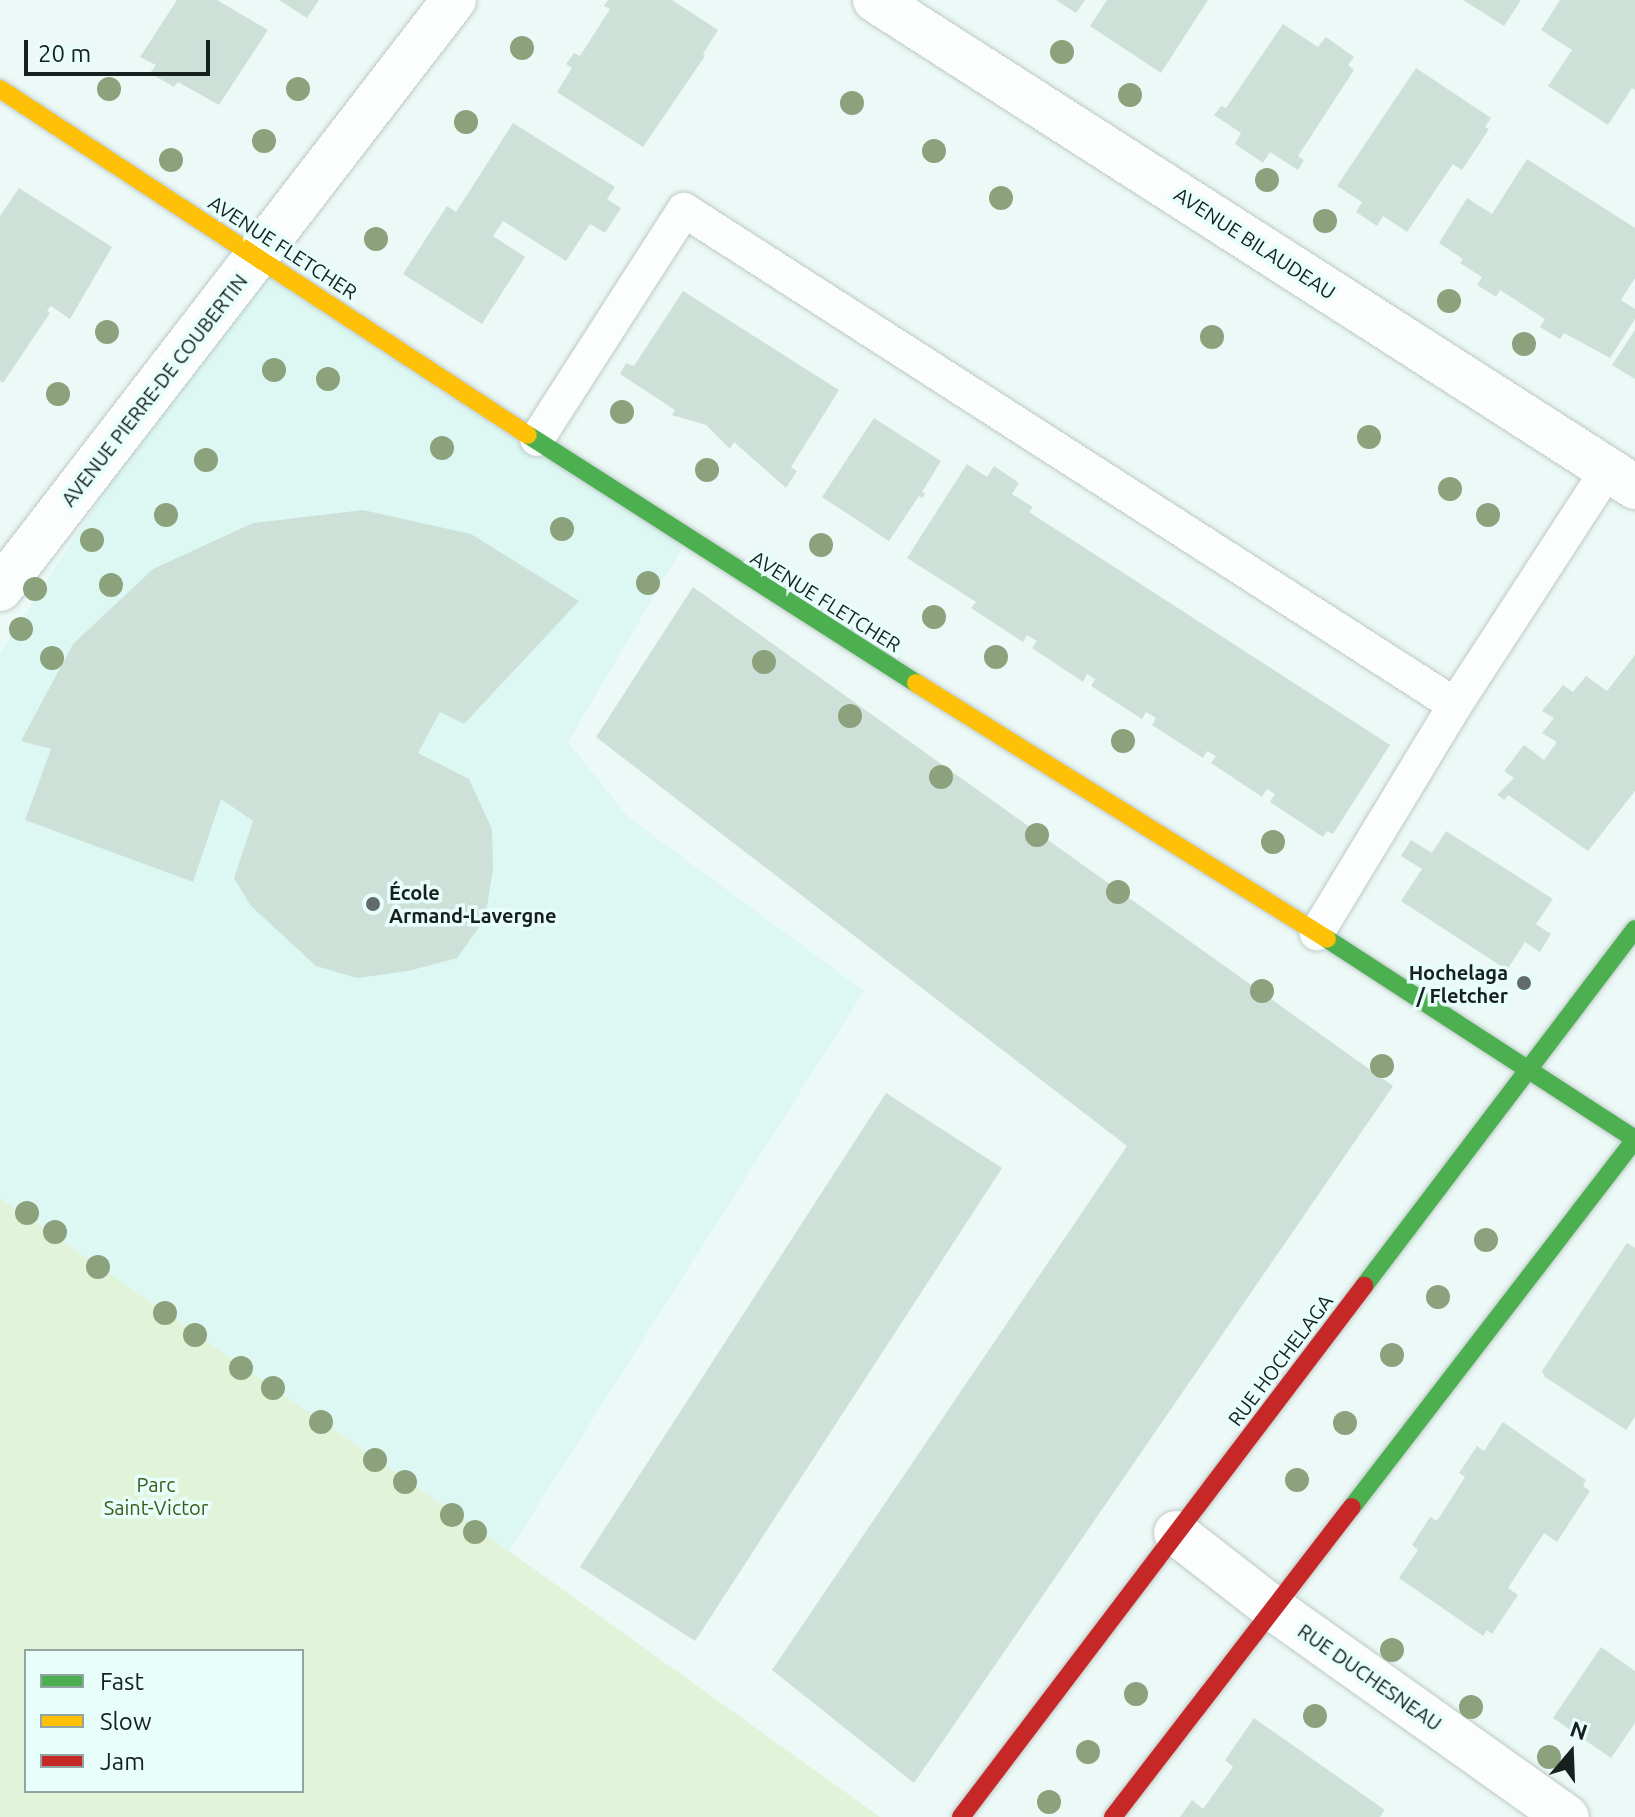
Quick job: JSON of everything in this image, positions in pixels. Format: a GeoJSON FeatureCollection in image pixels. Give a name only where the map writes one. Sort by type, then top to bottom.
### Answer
{"type":"FeatureCollection","features":[{"type":"Feature","properties":{"kind":"main road","name":"AVENUE FLETCHER"},"geometry":{"type":"LineString","coordinates":[[0,89],[687,540],[1317,933],[1635,1139]]}},
{"type":"Feature","properties":{"kind":"main road","name":"RUE HOCHELAGA"},"geometry":{"type":"LineString","coordinates":[[961,1817],[1635,929]]}},
{"type":"Feature","properties":{"kind":"main road"},"geometry":{"type":"LineString","coordinates":[[1113,1817],[1271,1607],[1635,1139]]}},
{"type":"Feature","properties":{"kind":"street","name":"AVENUE PIERRE-DE COUBERTIN"},"geometry":{"type":"LineString","coordinates":[[0,589],[454,0]]}},
{"type":"Feature","properties":{"kind":"street","name":"AVENUE BILAUDEAU"},"geometry":{"type":"LineString","coordinates":[[875,0],[1621,478]]}},
{"type":"Feature","properties":{"kind":"street","name":"RUE DUCHESNEAU"},"geometry":{"type":"LineString","coordinates":[[1176,1533],[1271,1607],[1567,1817]]}},
{"type":"Feature","properties":{"kind":"lane"},"geometry":{"type":"LineString","coordinates":[[537,439],[684,210],[1455,705]]}},
{"type":"Feature","properties":{"kind":"lane"},"geometry":{"type":"LineString","coordinates":[[1317,933],[1455,705],[1621,478]]}},
{"type":"Feature","properties":{"kind":"shaded area","name":"École Armand-Lavergne"},"geometry":{"type":"Polygon","coordinates":[[[257,256],[687,540],[568,742],[628,817],[864,991],[509,1551],[0,1198],[0,653],[257,256]]]}},
{"type":"Feature","properties":{"kind":"green space","name":"Parc Saint-Victor"},"geometry":{"type":"Polygon","coordinates":[[[0,1198],[509,1551],[880,1817],[0,1817],[0,1198]]]}},
{"type":"Feature","properties":{"kind":"building"},"geometry":{"type":"Polygon","coordinates":[[[177,0],[217,0],[268,30],[219,105],[178,82],[174,87],[150,73],[156,65],[140,57],[177,0]]]}},
{"type":"Feature","properties":{"kind":"building"},"geometry":{"type":"Polygon","coordinates":[[[279,0],[319,0],[307,18],[279,0]]]}},
{"type":"Feature","properties":{"kind":"building"},"geometry":{"type":"Polygon","coordinates":[[[608,0],[672,0],[718,30],[703,54],[705,56],[643,147],[557,92],[572,68],[566,64],[574,53],[580,56],[610,9],[604,6],[608,0]]]}},
{"type":"Feature","properties":{"kind":"building"},"geometry":{"type":"Polygon","coordinates":[[[1056,0],[1085,0],[1076,13],[1056,0]]]}},
{"type":"Feature","properties":{"kind":"building"},"geometry":{"type":"Polygon","coordinates":[[[1107,0],[1208,0],[1161,73],[1090,26],[1107,0]]]}},
{"type":"Feature","properties":{"kind":"building"},"geometry":{"type":"Polygon","coordinates":[[[1463,0],[1521,0],[1504,26],[1463,0]]]}},
{"type":"Feature","properties":{"kind":"building"},"geometry":{"type":"Polygon","coordinates":[[[1560,0],[1635,0],[1635,90],[1632,88],[1608,125],[1548,86],[1572,50],[1541,30],[1560,0]]]}},
{"type":"Feature","properties":{"kind":"building"},"geometry":{"type":"Polygon","coordinates":[[[1283,24],[1318,47],[1326,37],[1354,57],[1348,65],[1354,70],[1298,156],[1304,160],[1298,170],[1270,152],[1263,163],[1235,144],[1241,133],[1214,115],[1221,106],[1226,108],[1283,24]]]}},
{"type":"Feature","properties":{"kind":"building"},"geometry":{"type":"Polygon","coordinates":[[[1416,68],[1491,118],[1485,127],[1489,129],[1462,170],[1453,164],[1407,232],[1383,216],[1377,226],[1356,212],[1362,202],[1337,186],[1416,68]]]}},
{"type":"Feature","properties":{"kind":"building"},"geometry":{"type":"Polygon","coordinates":[[[513,123],[615,187],[607,199],[621,208],[605,233],[590,224],[566,261],[503,221],[493,236],[525,257],[482,324],[403,274],[447,206],[456,212],[513,123]]]}},
{"type":"Feature","properties":{"kind":"building"},"geometry":{"type":"Polygon","coordinates":[[[1527,159],[1635,228],[1635,278],[1621,300],[1635,309],[1635,319],[1610,358],[1564,333],[1560,339],[1540,327],[1545,319],[1500,290],[1496,297],[1477,285],[1482,277],[1460,263],[1463,259],[1439,243],[1467,198],[1492,214],[1527,159]]]}},
{"type":"Feature","properties":{"kind":"building"},"geometry":{"type":"Polygon","coordinates":[[[19,188],[112,247],[70,319],[51,306],[47,311],[50,313],[3,383],[0,381],[0,216],[19,188]]]}},
{"type":"Feature","properties":{"kind":"building"},"geometry":{"type":"Polygon","coordinates":[[[683,291],[839,390],[791,467],[797,471],[786,488],[734,442],[730,449],[706,425],[672,415],[675,410],[620,374],[626,363],[634,366],[683,291]]]}},
{"type":"Feature","properties":{"kind":"building"},"geometry":{"type":"Polygon","coordinates":[[[1635,330],[1635,379],[1612,365],[1635,330]]]}},
{"type":"Feature","properties":{"kind":"building"},"geometry":{"type":"Polygon","coordinates":[[[874,418],[941,461],[922,492],[925,494],[922,498],[919,496],[889,541],[822,497],[874,418]]]}},
{"type":"Feature","properties":{"kind":"building"},"geometry":{"type":"Polygon","coordinates":[[[967,464],[987,477],[994,466],[1019,483],[1012,494],[1033,507],[1029,512],[1390,745],[1333,834],[1327,831],[1323,837],[1270,802],[1275,794],[1267,789],[1262,797],[1211,763],[1216,756],[1207,751],[1203,758],[1152,725],[1156,718],[1146,712],[1142,719],[1091,686],[1095,679],[1092,677],[1087,674],[1083,682],[1032,648],[1037,641],[1027,635],[1023,642],[971,608],[976,602],[907,558],[967,464]]]}},
{"type":"Feature","properties":{"kind":"building"},"geometry":{"type":"Polygon","coordinates":[[[363,510],[471,534],[579,601],[464,724],[440,712],[418,753],[469,779],[492,829],[493,869],[485,919],[457,958],[408,971],[357,978],[316,966],[250,905],[234,878],[253,821],[221,799],[193,882],[25,820],[51,749],[21,741],[73,644],[153,569],[253,523],[363,510]]]}},
{"type":"Feature","properties":{"kind":"building"},"geometry":{"type":"Polygon","coordinates":[[[693,587],[1393,1086],[914,1783],[772,1670],[1127,1146],[596,737],[693,587]]]}},
{"type":"Feature","properties":{"kind":"building"},"geometry":{"type":"Polygon","coordinates":[[[1635,655],[1635,791],[1588,851],[1508,795],[1505,800],[1497,795],[1514,778],[1504,771],[1524,745],[1544,760],[1557,742],[1542,733],[1554,718],[1542,711],[1563,685],[1573,692],[1586,676],[1607,691],[1635,655]]]}},
{"type":"Feature","properties":{"kind":"building"},"geometry":{"type":"Polygon","coordinates":[[[1446,831],[1553,899],[1536,924],[1551,934],[1540,952],[1525,942],[1507,970],[1401,901],[1422,869],[1401,856],[1411,840],[1432,853],[1446,831]]]}},
{"type":"Feature","properties":{"kind":"building"},"geometry":{"type":"Polygon","coordinates":[[[886,1093],[1002,1168],[695,1641],[580,1567],[886,1093]]]}},
{"type":"Feature","properties":{"kind":"building"},"geometry":{"type":"Polygon","coordinates":[[[1627,1243],[1635,1248],[1635,1417],[1626,1430],[1545,1377],[1542,1371],[1627,1243]]]}},
{"type":"Feature","properties":{"kind":"building"},"geometry":{"type":"Polygon","coordinates":[[[1503,1422],[1586,1480],[1583,1486],[1590,1491],[1557,1542],[1544,1533],[1508,1588],[1518,1595],[1492,1634],[1487,1630],[1483,1636],[1399,1578],[1418,1550],[1412,1545],[1430,1517],[1437,1521],[1465,1477],[1459,1473],[1477,1446],[1484,1451],[1503,1422]]]}},
{"type":"Feature","properties":{"kind":"building"},"geometry":{"type":"Polygon","coordinates":[[[1601,1647],[1635,1671],[1635,1723],[1611,1758],[1553,1718],[1601,1647]]]}},
{"type":"Feature","properties":{"kind":"building"},"geometry":{"type":"Polygon","coordinates":[[[1254,1718],[1385,1810],[1380,1817],[1180,1817],[1192,1800],[1203,1809],[1233,1767],[1225,1760],[1254,1718]]]}},
{"type":"Feature","properties":{"kind":"traffic: fast"},"geometry":{"type":"LineString","coordinates":[[528,435],[916,683]]}},
{"type":"Feature","properties":{"kind":"traffic: fast"},"geometry":{"type":"LineString","coordinates":[[1364,1286],[1635,929]]}},
{"type":"Feature","properties":{"kind":"traffic: fast"},"geometry":{"type":"LineString","coordinates":[[1327,939],[1635,1139]]}},
{"type":"Feature","properties":{"kind":"traffic: fast"},"geometry":{"type":"LineString","coordinates":[[1352,1507],[1635,1139]]}},
{"type":"Feature","properties":{"kind":"traffic: slow"},"geometry":{"type":"LineString","coordinates":[[0,89],[528,435]]}},
{"type":"Feature","properties":{"kind":"traffic: slow"},"geometry":{"type":"LineString","coordinates":[[916,683],[1327,939]]}},
{"type":"Feature","properties":{"kind":"traffic: jam"},"geometry":{"type":"LineString","coordinates":[[961,1817],[1364,1286]]}},
{"type":"Feature","properties":{"kind":"traffic: jam"},"geometry":{"type":"LineString","coordinates":[[1113,1817],[1352,1507]]}},
{"type":"Feature","properties":{"kind":"place","name":"École Armand-Lavergne"},"geometry":{"type":"Point","coordinates":[373,904]}},
{"type":"Feature","properties":{"kind":"place","name":"Hochelaga / Fletcher"},"geometry":{"type":"Point","coordinates":[1524,983]}}]}
